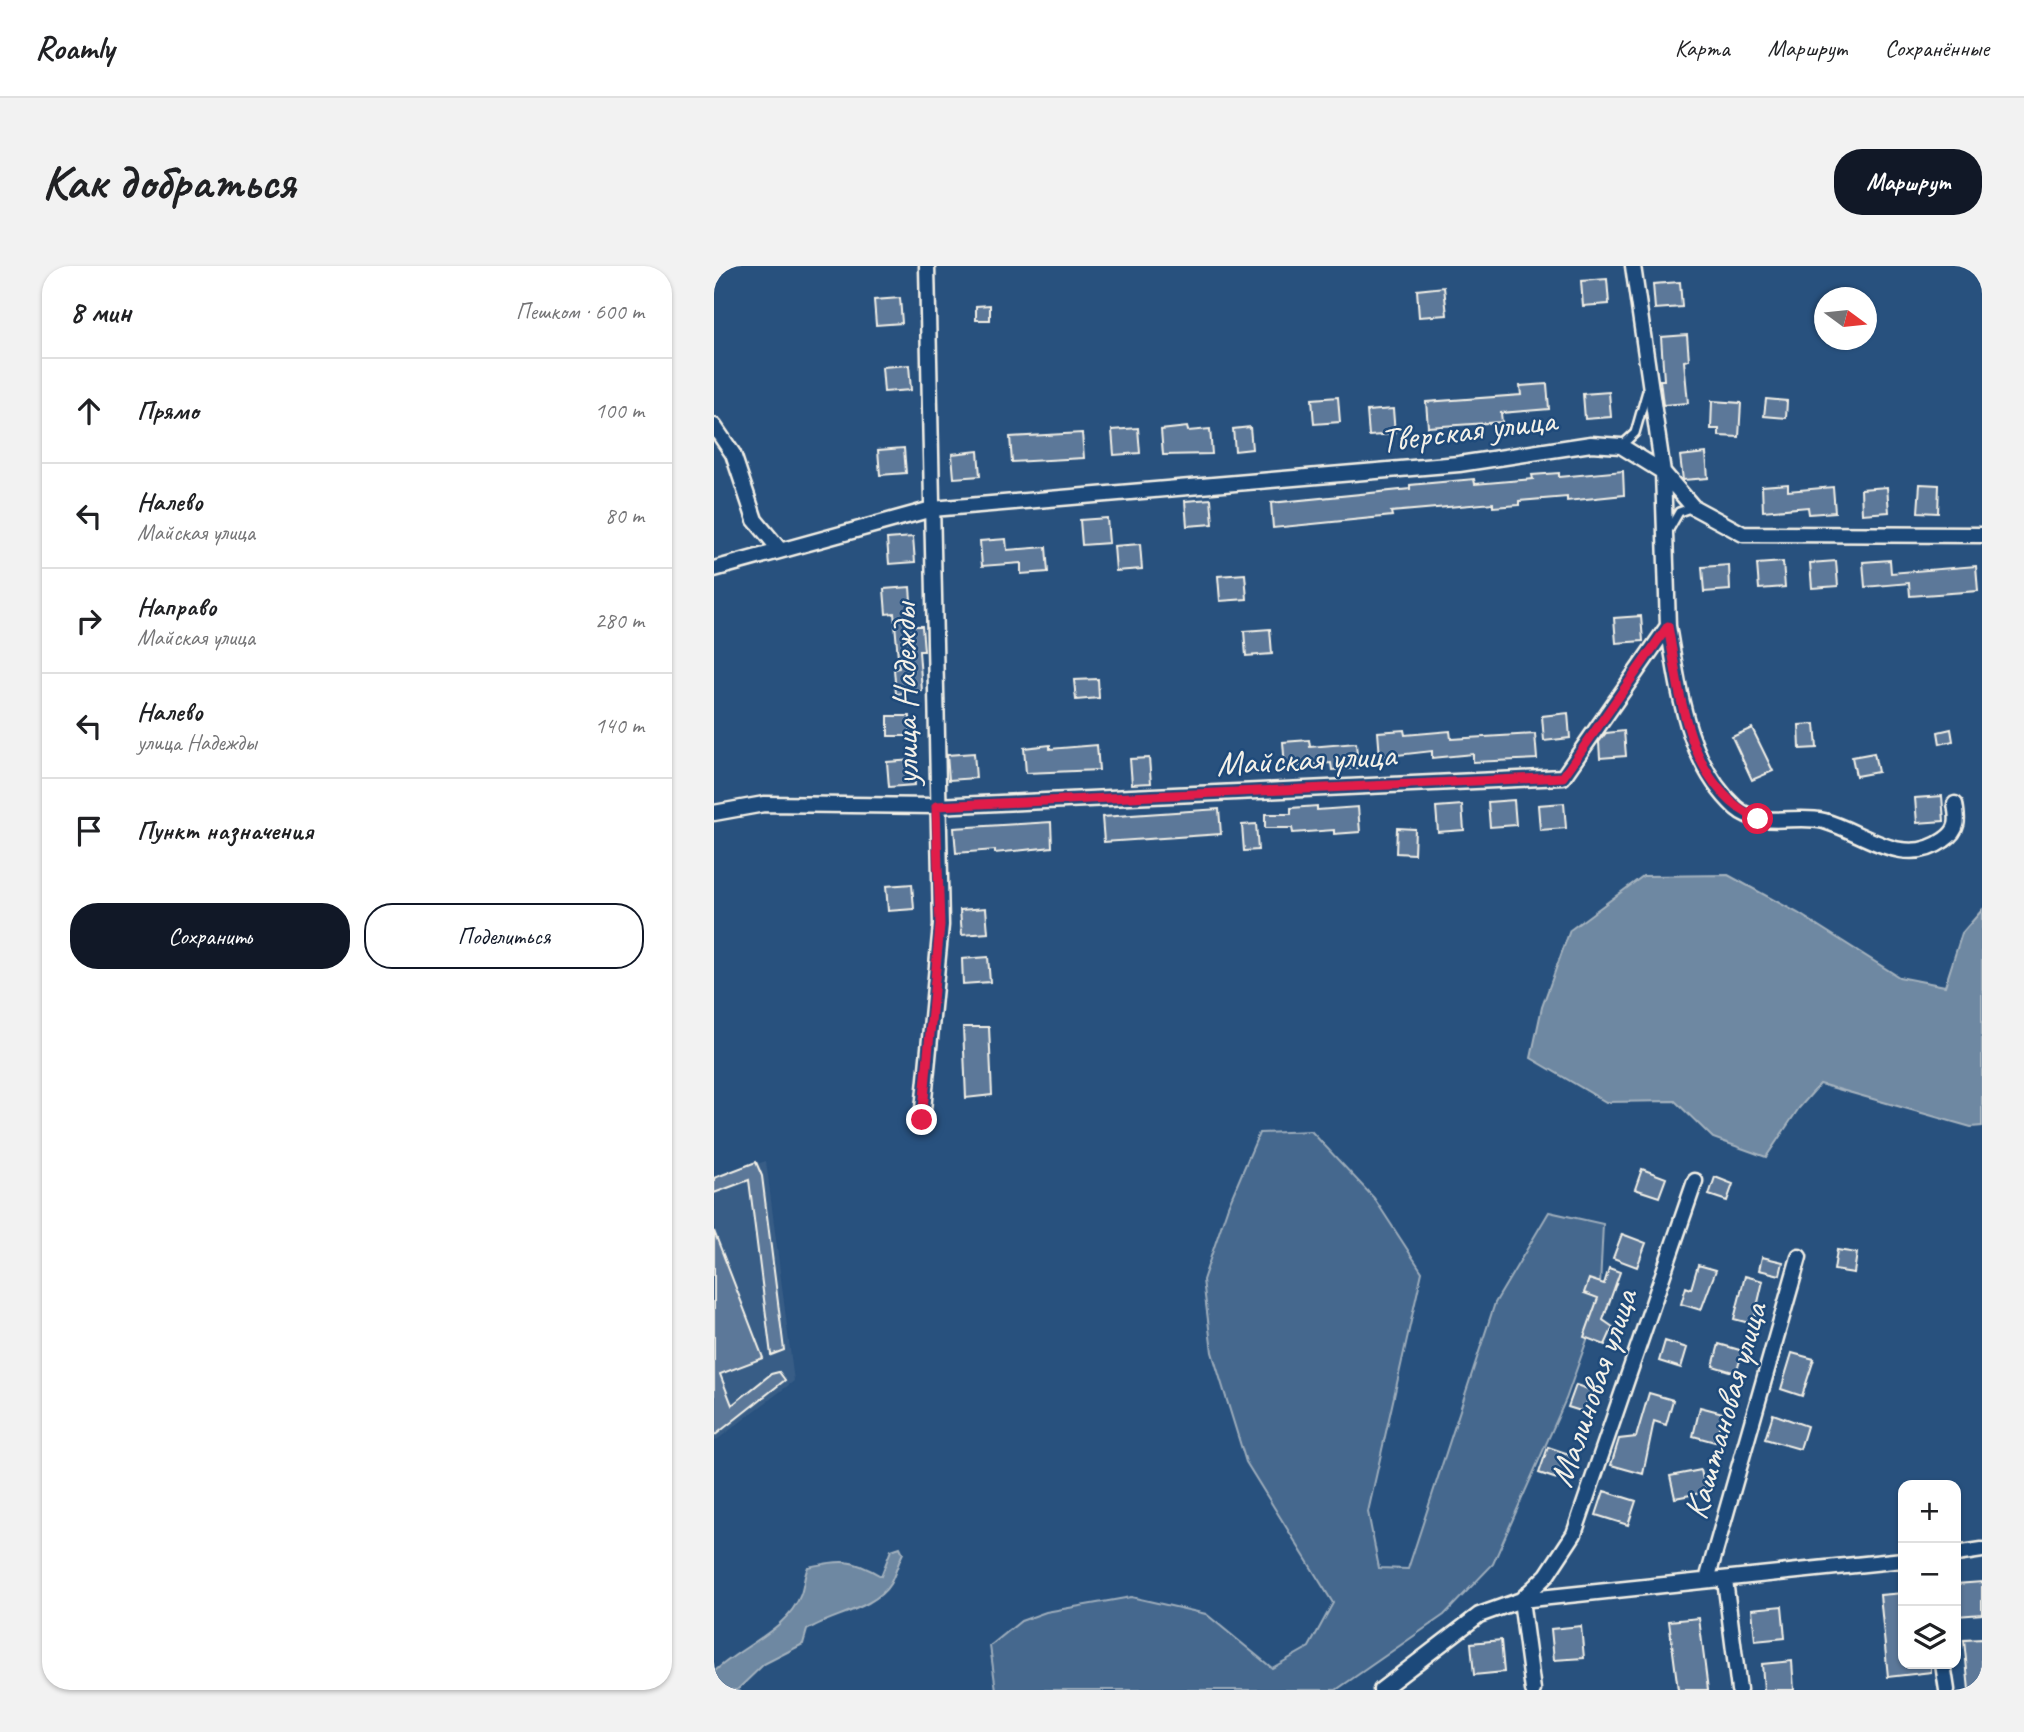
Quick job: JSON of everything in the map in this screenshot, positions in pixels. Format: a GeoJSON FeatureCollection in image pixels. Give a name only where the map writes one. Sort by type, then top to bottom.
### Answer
{"type":"FeatureCollection","features":[{"type":"Feature","properties":{"kind":"street","name":"улица Надежды"},"geometry":{"type":"LineString","coordinates":[[922,1120],[940,925],[927,266]]}},
{"type":"Feature","properties":{"kind":"street"},"geometry":{"type":"LineString","coordinates":[[1633,266],[1663,472],[1663,543],[1668,626],[1686,718],[1708,777],[1738,810],[1758,819],[1805,817],[1826,822],[1891,849],[1915,853],[1940,843],[1954,833],[1958,821],[1955,804]]}},
{"type":"Feature","properties":{"kind":"street"},"geometry":{"type":"LineString","coordinates":[[714,426],[733,454],[755,520],[780,550]]}},
{"type":"Feature","properties":{"kind":"street","name":"Тверская улица"},"geometry":{"type":"LineString","coordinates":[[714,569],[932,509],[1459,464],[1591,444],[1621,446],[1663,472],[1693,507],[1742,534],[1982,535]]}},
{"type":"Feature","properties":{"kind":"street","name":"Майская улица"},"geometry":{"type":"LineString","coordinates":[[714,813],[764,804],[936,806],[1563,777],[1668,626]]}},
{"type":"Feature","properties":{"kind":"street","name":"Малиновая улица"},"geometry":{"type":"LineString","coordinates":[[1521,1600],[1547,1575],[1574,1534],[1695,1181]]}},
{"type":"Feature","properties":{"kind":"street","name":"Каштановая улица"},"geometry":{"type":"LineString","coordinates":[[1707,1580],[1799,1257]]}},
{"type":"Feature","properties":{"kind":"street"},"geometry":{"type":"LineString","coordinates":[[1961,1553],[1982,1550]]}},
{"type":"Feature","properties":{"kind":"street"},"geometry":{"type":"LineString","coordinates":[[1381,1690],[1479,1615],[1521,1600],[1898,1561]]}},
{"type":"Feature","properties":{"kind":"street"},"geometry":{"type":"LineString","coordinates":[[1725,1580],[1739,1690]]}},
{"type":"Feature","properties":{"kind":"street"},"geometry":{"type":"LineString","coordinates":[[1521,1600],[1533,1690]]}},
{"type":"Feature","properties":{"kind":"street"},"geometry":{"type":"LineString","coordinates":[[1944,1669],[1947,1690]]}},
{"type":"Feature","properties":{"kind":"lane"},"geometry":{"type":"LineString","coordinates":[[1621,446],[1635,433],[1649,380]]}},
{"type":"Feature","properties":{"kind":"lane"},"geometry":{"type":"LineString","coordinates":[[1663,543],[1679,512],[1693,507]]}},
{"type":"Feature","properties":{"kind":"shaded area"},"geometry":{"type":"Polygon","coordinates":[[[1728,875],[1798,913],[1899,977],[1945,986],[1962,933],[1982,910],[1982,1126],[1971,1127],[1820,1084],[1799,1108],[1766,1157],[1713,1138],[1675,1101],[1606,1102],[1531,1058],[1542,1007],[1570,930],[1643,876],[1728,875]]]}},
{"type":"Feature","properties":{"kind":"shaded area"},"geometry":{"type":"Polygon","coordinates":[[[1311,1131],[1374,1198],[1422,1272],[1368,1512],[1379,1568],[1408,1569],[1495,1303],[1549,1212],[1603,1224],[1599,1306],[1566,1399],[1493,1564],[1444,1615],[1336,1690],[996,1690],[990,1646],[1021,1621],[1046,1612],[1131,1597],[1206,1614],[1272,1668],[1309,1647],[1333,1603],[1246,1462],[1212,1352],[1203,1280],[1228,1206],[1259,1133],[1311,1131]]]}},
{"type":"Feature","properties":{"kind":"shaded area"},"geometry":{"type":"Polygon","coordinates":[[[766,1161],[794,1381],[714,1442],[714,1178],[766,1161]]]}},
{"type":"Feature","properties":{"kind":"shaded area"},"geometry":{"type":"Polygon","coordinates":[[[900,1547],[903,1553],[892,1580],[874,1600],[807,1630],[803,1644],[764,1664],[737,1690],[714,1690],[714,1672],[774,1628],[794,1607],[801,1594],[808,1567],[846,1562],[862,1566],[881,1576],[891,1550],[900,1547]]]}},
{"type":"Feature","properties":{"kind":"building"},"geometry":{"type":"Polygon","coordinates":[[[1607,279],[1609,304],[1583,306],[1581,281],[1607,279]]]}},
{"type":"Feature","properties":{"kind":"building"},"geometry":{"type":"Polygon","coordinates":[[[1680,282],[1682,307],[1655,309],[1653,284],[1680,282]]]}},
{"type":"Feature","properties":{"kind":"building"},"geometry":{"type":"Polygon","coordinates":[[[1444,287],[1447,315],[1419,317],[1417,290],[1444,287]]]}},
{"type":"Feature","properties":{"kind":"building"},"geometry":{"type":"Polygon","coordinates":[[[900,298],[902,323],[876,325],[874,300],[900,298]]]}},
{"type":"Feature","properties":{"kind":"building"},"geometry":{"type":"Polygon","coordinates":[[[990,305],[990,320],[976,320],[976,306],[990,305]]]}},
{"type":"Feature","properties":{"kind":"building"},"geometry":{"type":"Polygon","coordinates":[[[1687,335],[1689,360],[1684,361],[1688,403],[1663,405],[1660,380],[1664,380],[1661,337],[1687,335]]]}},
{"type":"Feature","properties":{"kind":"building"},"geometry":{"type":"Polygon","coordinates":[[[909,365],[911,390],[884,392],[882,367],[909,365]]]}},
{"type":"Feature","properties":{"kind":"building"},"geometry":{"type":"Polygon","coordinates":[[[1547,384],[1549,409],[1501,413],[1502,422],[1428,427],[1426,402],[1521,395],[1520,386],[1547,384]]]}},
{"type":"Feature","properties":{"kind":"building"},"geometry":{"type":"Polygon","coordinates":[[[1609,392],[1611,417],[1585,419],[1583,394],[1609,392]]]}},
{"type":"Feature","properties":{"kind":"building"},"geometry":{"type":"Polygon","coordinates":[[[1338,397],[1340,422],[1314,424],[1312,399],[1338,397]]]}},
{"type":"Feature","properties":{"kind":"building"},"geometry":{"type":"Polygon","coordinates":[[[1766,399],[1787,401],[1786,418],[1764,416],[1766,399]]]}},
{"type":"Feature","properties":{"kind":"building"},"geometry":{"type":"Polygon","coordinates":[[[1712,401],[1741,403],[1739,437],[1719,436],[1719,429],[1711,429],[1712,401]]]}},
{"type":"Feature","properties":{"kind":"building"},"geometry":{"type":"Polygon","coordinates":[[[1393,409],[1395,434],[1369,436],[1367,411],[1393,409]]]}},
{"type":"Feature","properties":{"kind":"building"},"geometry":{"type":"Polygon","coordinates":[[[1187,427],[1188,431],[1210,429],[1212,454],[1163,455],[1161,430],[1187,427]]]}},
{"type":"Feature","properties":{"kind":"building"},"geometry":{"type":"Polygon","coordinates":[[[1250,427],[1252,449],[1235,451],[1233,429],[1250,427]]]}},
{"type":"Feature","properties":{"kind":"building"},"geometry":{"type":"Polygon","coordinates":[[[1138,428],[1140,453],[1114,455],[1112,430],[1138,428]]]}},
{"type":"Feature","properties":{"kind":"building"},"geometry":{"type":"Polygon","coordinates":[[[1082,433],[1084,458],[1012,462],[1010,437],[1082,433]]]}},
{"type":"Feature","properties":{"kind":"building"},"geometry":{"type":"Polygon","coordinates":[[[904,448],[906,473],[880,475],[878,450],[904,448]]]}},
{"type":"Feature","properties":{"kind":"building"},"geometry":{"type":"Polygon","coordinates":[[[978,451],[980,476],[954,478],[952,454],[978,451]]]}},
{"type":"Feature","properties":{"kind":"building"},"geometry":{"type":"Polygon","coordinates":[[[1706,453],[1708,478],[1683,480],[1680,456],[1706,453]]]}},
{"type":"Feature","properties":{"kind":"building"},"geometry":{"type":"Polygon","coordinates":[[[1623,471],[1624,495],[1567,501],[1567,497],[1519,501],[1519,505],[1493,507],[1493,503],[1391,512],[1392,516],[1273,528],[1271,503],[1410,489],[1410,485],[1474,479],[1475,484],[1533,479],[1532,475],[1559,473],[1559,477],[1623,471]]]}},
{"type":"Feature","properties":{"kind":"building"},"geometry":{"type":"Polygon","coordinates":[[[1788,484],[1788,491],[1833,487],[1835,512],[1809,514],[1808,507],[1763,511],[1762,486],[1788,484]]]}},
{"type":"Feature","properties":{"kind":"building"},"geometry":{"type":"Polygon","coordinates":[[[1920,484],[1939,485],[1938,513],[1918,512],[1920,484]]]}},
{"type":"Feature","properties":{"kind":"building"},"geometry":{"type":"Polygon","coordinates":[[[1887,487],[1889,512],[1862,514],[1861,489],[1887,487]]]}},
{"type":"Feature","properties":{"kind":"building"},"geometry":{"type":"Polygon","coordinates":[[[1211,499],[1213,524],[1187,526],[1185,501],[1211,499]]]}},
{"type":"Feature","properties":{"kind":"building"},"geometry":{"type":"Polygon","coordinates":[[[1107,518],[1109,543],[1082,545],[1080,520],[1107,518]]]}},
{"type":"Feature","properties":{"kind":"building"},"geometry":{"type":"Polygon","coordinates":[[[913,537],[915,562],[889,564],[887,539],[913,537]]]}},
{"type":"Feature","properties":{"kind":"building"},"geometry":{"type":"Polygon","coordinates":[[[1006,539],[1007,550],[1046,547],[1048,572],[1021,574],[1021,563],[982,566],[980,541],[1006,539]]]}},
{"type":"Feature","properties":{"kind":"building"},"geometry":{"type":"Polygon","coordinates":[[[1140,544],[1142,569],[1116,571],[1114,546],[1140,544]]]}},
{"type":"Feature","properties":{"kind":"building"},"geometry":{"type":"Polygon","coordinates":[[[1890,560],[1891,573],[1976,566],[1978,591],[1910,596],[1909,583],[1865,587],[1863,562],[1890,560]]]}},
{"type":"Feature","properties":{"kind":"building"},"geometry":{"type":"Polygon","coordinates":[[[1836,561],[1838,586],[1812,588],[1810,563],[1836,561]]]}},
{"type":"Feature","properties":{"kind":"building"},"geometry":{"type":"Polygon","coordinates":[[[1783,562],[1785,587],[1759,589],[1757,564],[1783,562]]]}},
{"type":"Feature","properties":{"kind":"building"},"geometry":{"type":"Polygon","coordinates":[[[1729,565],[1730,590],[1704,592],[1702,567],[1729,565]]]}},
{"type":"Feature","properties":{"kind":"building"},"geometry":{"type":"Polygon","coordinates":[[[1245,574],[1247,599],[1220,601],[1218,576],[1245,574]]]}},
{"type":"Feature","properties":{"kind":"building"},"geometry":{"type":"Polygon","coordinates":[[[910,587],[913,626],[922,626],[924,651],[919,651],[922,691],[896,694],[894,669],[899,668],[894,613],[886,614],[884,589],[910,587]]]}},
{"type":"Feature","properties":{"kind":"building"},"geometry":{"type":"Polygon","coordinates":[[[1641,616],[1643,641],[1616,643],[1614,618],[1641,616]]]}},
{"type":"Feature","properties":{"kind":"building"},"geometry":{"type":"Polygon","coordinates":[[[1270,629],[1272,654],[1246,656],[1244,631],[1270,629]]]}},
{"type":"Feature","properties":{"kind":"building"},"geometry":{"type":"Polygon","coordinates":[[[1098,679],[1099,698],[1076,700],[1074,680],[1098,679]]]}},
{"type":"Feature","properties":{"kind":"building"},"geometry":{"type":"Polygon","coordinates":[[[1568,713],[1570,738],[1544,741],[1542,716],[1568,713]]]}},
{"type":"Feature","properties":{"kind":"building"},"geometry":{"type":"Polygon","coordinates":[[[888,716],[910,716],[910,736],[888,736],[888,716]]]}},
{"type":"Feature","properties":{"kind":"building"},"geometry":{"type":"Polygon","coordinates":[[[1815,724],[1817,748],[1800,749],[1799,725],[1815,724]]]}},
{"type":"Feature","properties":{"kind":"building"},"geometry":{"type":"Polygon","coordinates":[[[1752,728],[1773,771],[1752,780],[1732,737],[1752,728]]]}},
{"type":"Feature","properties":{"kind":"building"},"geometry":{"type":"Polygon","coordinates":[[[1951,729],[1953,741],[1940,744],[1938,732],[1951,729]]]}},
{"type":"Feature","properties":{"kind":"building"},"geometry":{"type":"Polygon","coordinates":[[[1404,730],[1405,735],[1450,731],[1451,739],[1535,734],[1537,759],[1473,762],[1473,754],[1432,758],[1432,751],[1380,757],[1378,732],[1404,730]]]}},
{"type":"Feature","properties":{"kind":"building"},"geometry":{"type":"Polygon","coordinates":[[[1624,731],[1626,756],[1600,758],[1599,742],[1606,733],[1624,731]]]}},
{"type":"Feature","properties":{"kind":"building"},"geometry":{"type":"Polygon","coordinates":[[[1309,740],[1310,747],[1356,743],[1358,768],[1332,770],[1331,763],[1285,767],[1283,742],[1309,740]]]}},
{"type":"Feature","properties":{"kind":"building"},"geometry":{"type":"Polygon","coordinates":[[[1050,745],[1050,749],[1097,745],[1099,770],[1026,773],[1024,748],[1050,745]]]}},
{"type":"Feature","properties":{"kind":"building"},"geometry":{"type":"Polygon","coordinates":[[[974,753],[976,778],[949,780],[947,755],[974,753]]]}},
{"type":"Feature","properties":{"kind":"building"},"geometry":{"type":"Polygon","coordinates":[[[1874,753],[1878,772],[1856,776],[1852,757],[1874,753]]]}},
{"type":"Feature","properties":{"kind":"building"},"geometry":{"type":"Polygon","coordinates":[[[1149,758],[1151,783],[1132,784],[1130,759],[1149,758]]]}},
{"type":"Feature","properties":{"kind":"building"},"geometry":{"type":"Polygon","coordinates":[[[913,760],[915,785],[889,787],[887,762],[913,760]]]}},
{"type":"Feature","properties":{"kind":"building"},"geometry":{"type":"Polygon","coordinates":[[[1942,796],[1944,821],[1917,823],[1915,798],[1942,796]]]}},
{"type":"Feature","properties":{"kind":"building"},"geometry":{"type":"Polygon","coordinates":[[[1514,800],[1516,825],[1490,827],[1488,802],[1514,800]]]}},
{"type":"Feature","properties":{"kind":"building"},"geometry":{"type":"Polygon","coordinates":[[[1564,803],[1566,828],[1540,830],[1538,805],[1564,803]]]}},
{"type":"Feature","properties":{"kind":"building"},"geometry":{"type":"Polygon","coordinates":[[[1462,805],[1464,830],[1438,832],[1436,807],[1462,805]]]}},
{"type":"Feature","properties":{"kind":"building"},"geometry":{"type":"Polygon","coordinates":[[[1317,806],[1317,810],[1358,807],[1360,832],[1334,834],[1334,830],[1293,833],[1292,828],[1265,828],[1265,814],[1291,814],[1291,808],[1317,806]]]}},
{"type":"Feature","properties":{"kind":"building"},"geometry":{"type":"Polygon","coordinates":[[[1219,809],[1221,834],[1104,842],[1102,817],[1219,809]]]}},
{"type":"Feature","properties":{"kind":"building"},"geometry":{"type":"Polygon","coordinates":[[[1051,822],[1052,847],[995,853],[995,850],[956,853],[954,828],[1051,822]]]}},
{"type":"Feature","properties":{"kind":"building"},"geometry":{"type":"Polygon","coordinates":[[[1256,824],[1258,850],[1244,851],[1242,825],[1256,824]]]}},
{"type":"Feature","properties":{"kind":"building"},"geometry":{"type":"Polygon","coordinates":[[[1397,828],[1415,829],[1414,854],[1396,853],[1397,828]]]}},
{"type":"Feature","properties":{"kind":"building"},"geometry":{"type":"Polygon","coordinates":[[[912,884],[914,909],[888,911],[886,886],[912,884]]]}},
{"type":"Feature","properties":{"kind":"building"},"geometry":{"type":"Polygon","coordinates":[[[986,908],[988,933],[962,935],[960,910],[986,908]]]}},
{"type":"Feature","properties":{"kind":"building"},"geometry":{"type":"Polygon","coordinates":[[[988,957],[990,982],[963,984],[962,959],[988,957]]]}},
{"type":"Feature","properties":{"kind":"building"},"geometry":{"type":"Polygon","coordinates":[[[963,1027],[989,1027],[992,1095],[966,1098],[963,1027]]]}},
{"type":"Feature","properties":{"kind":"building"},"geometry":{"type":"Polygon","coordinates":[[[756,1162],[762,1176],[784,1350],[771,1355],[749,1180],[714,1193],[714,1178],[756,1162]]]}},
{"type":"Feature","properties":{"kind":"building"},"geometry":{"type":"Polygon","coordinates":[[[1642,1169],[1666,1178],[1659,1197],[1635,1189],[1642,1169]]]}},
{"type":"Feature","properties":{"kind":"building"},"geometry":{"type":"Polygon","coordinates":[[[1715,1177],[1733,1184],[1727,1201],[1709,1195],[1715,1177]]]}},
{"type":"Feature","properties":{"kind":"building"},"geometry":{"type":"Polygon","coordinates":[[[714,1231],[763,1358],[720,1374],[732,1405],[771,1374],[779,1372],[785,1380],[714,1436],[714,1231]]]}},
{"type":"Feature","properties":{"kind":"building"},"geometry":{"type":"Polygon","coordinates":[[[1622,1234],[1646,1243],[1637,1267],[1613,1258],[1622,1234]]]}},
{"type":"Feature","properties":{"kind":"building"},"geometry":{"type":"Polygon","coordinates":[[[1837,1250],[1857,1253],[1854,1273],[1834,1270],[1837,1250]]]}},
{"type":"Feature","properties":{"kind":"building"},"geometry":{"type":"Polygon","coordinates":[[[1762,1257],[1783,1262],[1780,1275],[1759,1270],[1762,1257]]]}},
{"type":"Feature","properties":{"kind":"building"},"geometry":{"type":"Polygon","coordinates":[[[1698,1265],[1716,1270],[1701,1310],[1681,1304],[1686,1287],[1691,1289],[1698,1265]]]}},
{"type":"Feature","properties":{"kind":"building"},"geometry":{"type":"Polygon","coordinates":[[[1609,1268],[1620,1272],[1603,1320],[1613,1327],[1605,1345],[1584,1337],[1598,1298],[1584,1293],[1589,1279],[1604,1284],[1609,1268]]]}},
{"type":"Feature","properties":{"kind":"building"},"geometry":{"type":"Polygon","coordinates":[[[1745,1276],[1763,1281],[1753,1324],[1734,1319],[1745,1276]]]}},
{"type":"Feature","properties":{"kind":"building"},"geometry":{"type":"Polygon","coordinates":[[[1665,1341],[1687,1348],[1681,1368],[1659,1361],[1665,1341]]]}},
{"type":"Feature","properties":{"kind":"building"},"geometry":{"type":"Polygon","coordinates":[[[1719,1344],[1743,1351],[1736,1373],[1713,1366],[1719,1344]]]}},
{"type":"Feature","properties":{"kind":"building"},"geometry":{"type":"Polygon","coordinates":[[[1792,1353],[1814,1359],[1802,1396],[1781,1389],[1792,1353]]]}},
{"type":"Feature","properties":{"kind":"building"},"geometry":{"type":"Polygon","coordinates":[[[1576,1385],[1591,1390],[1584,1412],[1568,1407],[1576,1385]]]}},
{"type":"Feature","properties":{"kind":"building"},"geometry":{"type":"Polygon","coordinates":[[[1649,1393],[1673,1400],[1666,1425],[1654,1421],[1643,1474],[1611,1465],[1619,1439],[1636,1437],[1649,1393]]]}},
{"type":"Feature","properties":{"kind":"building"},"geometry":{"type":"Polygon","coordinates":[[[1700,1407],[1723,1413],[1715,1442],[1693,1436],[1700,1407]]]}},
{"type":"Feature","properties":{"kind":"building"},"geometry":{"type":"Polygon","coordinates":[[[1773,1414],[1807,1426],[1800,1449],[1765,1439],[1773,1414]]]}},
{"type":"Feature","properties":{"kind":"building"},"geometry":{"type":"Polygon","coordinates":[[[1548,1447],[1572,1455],[1574,1460],[1566,1482],[1539,1473],[1548,1447]]]}},
{"type":"Feature","properties":{"kind":"building"},"geometry":{"type":"Polygon","coordinates":[[[1701,1470],[1706,1492],[1675,1498],[1670,1476],[1701,1470]]]}},
{"type":"Feature","properties":{"kind":"building"},"geometry":{"type":"Polygon","coordinates":[[[1604,1491],[1636,1501],[1628,1525],[1596,1515],[1604,1491]]]}},
{"type":"Feature","properties":{"kind":"building"},"geometry":{"type":"Polygon","coordinates":[[[1982,1582],[1982,1614],[1961,1616],[1961,1584],[1982,1582]]]}},
{"type":"Feature","properties":{"kind":"building"},"geometry":{"type":"Polygon","coordinates":[[[1898,1593],[1898,1669],[1931,1669],[1931,1672],[1888,1677],[1880,1595],[1898,1593]]]}},
{"type":"Feature","properties":{"kind":"building"},"geometry":{"type":"Polygon","coordinates":[[[1782,1606],[1785,1638],[1755,1641],[1752,1609],[1782,1606]]]}},
{"type":"Feature","properties":{"kind":"building"},"geometry":{"type":"Polygon","coordinates":[[[1699,1618],[1708,1690],[1678,1690],[1669,1621],[1699,1618]]]}},
{"type":"Feature","properties":{"kind":"building"},"geometry":{"type":"Polygon","coordinates":[[[1581,1626],[1584,1658],[1554,1660],[1551,1629],[1581,1626]]]}},
{"type":"Feature","properties":{"kind":"building"},"geometry":{"type":"Polygon","coordinates":[[[1982,1639],[1982,1690],[1969,1690],[1964,1640],[1982,1639]]]}},
{"type":"Feature","properties":{"kind":"building"},"geometry":{"type":"Polygon","coordinates":[[[1501,1640],[1504,1672],[1474,1675],[1471,1643],[1501,1640]]]}},
{"type":"Feature","properties":{"kind":"building"},"geometry":{"type":"Polygon","coordinates":[[[1792,1661],[1794,1690],[1764,1690],[1762,1664],[1792,1661]]]}},
{"type":"Feature","properties":{"kind":"route"},"geometry":{"type":"LineString","coordinates":[[922,1120],[940,925],[936,806],[1563,777],[1668,626],[1686,718],[1708,777],[1738,810],[1758,819]]}}]}
